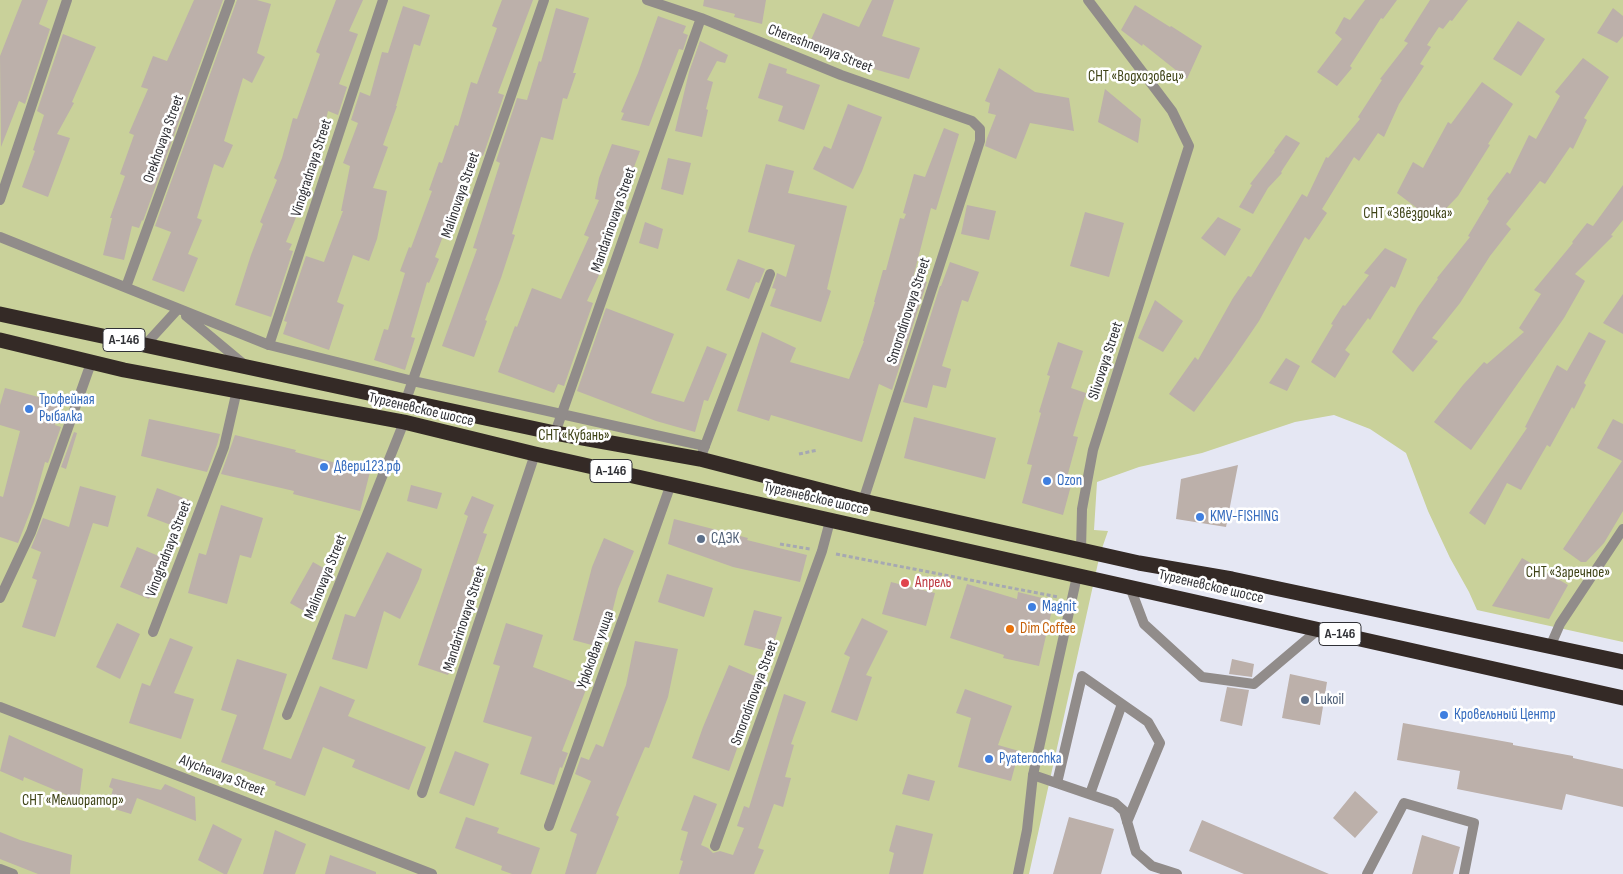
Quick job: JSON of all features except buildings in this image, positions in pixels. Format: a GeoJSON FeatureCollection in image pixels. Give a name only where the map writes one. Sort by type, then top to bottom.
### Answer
{"type":"FeatureCollection","features":[{"type":"Feature","properties":{"kind":"highway","name":"Тургеневское шоссе"},"geometry":{"type":"LineString","coordinates":[[0,314],[555,432],[703,453],[863,501],[1139,563],[1232,579],[1623,662]]}},
{"type":"Feature","properties":{"kind":"highway","name":"Тургеневское шоссе"},"geometry":{"type":"LineString","coordinates":[[0,340],[91,363],[404,422],[535,454],[830,521],[1623,698]]}},
{"type":"Feature","properties":{"kind":"street"},"geometry":{"type":"LineString","coordinates":[[0,200],[67,0]]}},
{"type":"Feature","properties":{"kind":"street","name":"Orekhovaya Street"},"geometry":{"type":"LineString","coordinates":[[126,287],[230,0]]}},
{"type":"Feature","properties":{"kind":"street","name":"Vinogradnaya Street"},"geometry":{"type":"LineString","coordinates":[[269,345],[383,0]]}},
{"type":"Feature","properties":{"kind":"street","name":"Malinovaya Street"},"geometry":{"type":"LineString","coordinates":[[406,400],[544,0]]}},
{"type":"Feature","properties":{"kind":"street","name":"Chereshnevaya Street"},"geometry":{"type":"LineString","coordinates":[[647,0],[701,18],[841,74],[972,121],[980,129]]}},
{"type":"Feature","properties":{"kind":"street","name":"Slivovaya Street"},"geometry":{"type":"LineString","coordinates":[[1081,550],[1082,509],[1093,450],[1190,146],[1172,111],[1093,2]]}},
{"type":"Feature","properties":{"kind":"street","name":"Mandarinovaya Street"},"geometry":{"type":"LineString","coordinates":[[555,432],[701,18]]}},
{"type":"Feature","properties":{"kind":"street","name":"Smorodinovaya Street"},"geometry":{"type":"LineString","coordinates":[[863,501],[980,141],[980,129]]}},
{"type":"Feature","properties":{"kind":"street"},"geometry":{"type":"LineString","coordinates":[[0,237],[269,345],[413,381],[562,414],[703,453],[770,274]]}},
{"type":"Feature","properties":{"kind":"street"},"geometry":{"type":"LineString","coordinates":[[146,344],[178,309]]}},
{"type":"Feature","properties":{"kind":"street"},"geometry":{"type":"LineString","coordinates":[[178,309],[247,366]]}},
{"type":"Feature","properties":{"kind":"street"},"geometry":{"type":"LineString","coordinates":[[0,598],[31,532],[91,363]]}},
{"type":"Feature","properties":{"kind":"street","name":"Vinogradnaya Street"},"geometry":{"type":"LineString","coordinates":[[154,632],[224,447],[238,390]]}},
{"type":"Feature","properties":{"kind":"street","name":"Malinovaya Street"},"geometry":{"type":"LineString","coordinates":[[288,715],[404,422]]}},
{"type":"Feature","properties":{"kind":"street","name":"Mandarinovaya Street"},"geometry":{"type":"LineString","coordinates":[[422,793],[535,454]]}},
{"type":"Feature","properties":{"kind":"street","name":"Урюковая улица"},"geometry":{"type":"LineString","coordinates":[[549,826],[671,484]]}},
{"type":"Feature","properties":{"kind":"street","name":"Smorodinovaya Street"},"geometry":{"type":"LineString","coordinates":[[715,846],[822,551],[830,521]]}},
{"type":"Feature","properties":{"kind":"street"},"geometry":{"type":"LineString","coordinates":[[1550,646],[1560,624],[1623,529]]}},
{"type":"Feature","properties":{"kind":"street"},"geometry":{"type":"LineString","coordinates":[[1018,874],[1027,830],[1033,775],[1077,576]]}},
{"type":"Feature","properties":{"kind":"street"},"geometry":{"type":"LineString","coordinates":[[1130,587],[1144,624],[1202,677],[1254,684],[1319,629]]}},
{"type":"Feature","properties":{"kind":"street"},"geometry":{"type":"LineString","coordinates":[[1056,783],[1082,676],[1148,722],[1160,743],[1127,822]]}},
{"type":"Feature","properties":{"kind":"street"},"geometry":{"type":"LineString","coordinates":[[1090,794],[1122,704]]}},
{"type":"Feature","properties":{"kind":"street","name":"Alychevaya Street"},"geometry":{"type":"LineString","coordinates":[[0,707],[432,874]]}},
{"type":"Feature","properties":{"kind":"street"},"geometry":{"type":"LineString","coordinates":[[1033,775],[1114,803],[1124,812],[1136,852],[1152,866],[1177,874]]}},
{"type":"Feature","properties":{"kind":"street"},"geometry":{"type":"LineString","coordinates":[[1367,874],[1404,803],[1474,823],[1464,874]]}},
{"type":"Feature","properties":{"kind":"street"},"geometry":{"type":"LineString","coordinates":[[0,869],[14,874]]}},
{"type":"Feature","properties":{"kind":"path"},"geometry":{"type":"LineString","coordinates":[[798,454],[818,450]]}},
{"type":"Feature","properties":{"kind":"path"},"geometry":{"type":"LineString","coordinates":[[780,544],[1073,600]]}},
{"type":"Feature","properties":{"kind":"green space","name":"СНТ «Кубань»"},"geometry":{"type":"Polygon","coordinates":[[[0,0],[1623,0],[1623,642],[1477,610],[1428,511],[1406,453],[1370,429],[1334,415],[1295,422],[1202,453],[1139,467],[1097,482],[1094,530],[1108,531],[1100,554],[1029,874],[0,874],[0,0]]]}},
{"type":"Feature","properties":{"kind":"place","name":"Трофейная Рыбалка"},"geometry":{"type":"Point","coordinates":[29,409]}},
{"type":"Feature","properties":{"kind":"place","name":"Двери123.рф"},"geometry":{"type":"Point","coordinates":[324,467]}},
{"type":"Feature","properties":{"kind":"place","name":"Ozon"},"geometry":{"type":"Point","coordinates":[1047,481]}},
{"type":"Feature","properties":{"kind":"place","name":"KMV-FISHING"},"geometry":{"type":"Point","coordinates":[1200,517]}},
{"type":"Feature","properties":{"kind":"place","name":"СДЭК"},"geometry":{"type":"Point","coordinates":[701,539]}},
{"type":"Feature","properties":{"kind":"place","name":"Апрель"},"geometry":{"type":"Point","coordinates":[905,583]}},
{"type":"Feature","properties":{"kind":"place","name":"Magnit"},"geometry":{"type":"Point","coordinates":[1032,607]}},
{"type":"Feature","properties":{"kind":"place","name":"Dim Coffee"},"geometry":{"type":"Point","coordinates":[1010,629]}},
{"type":"Feature","properties":{"kind":"place","name":"Lukoil"},"geometry":{"type":"Point","coordinates":[1305,700]}},
{"type":"Feature","properties":{"kind":"place","name":"Кровельный Центр"},"geometry":{"type":"Point","coordinates":[1444,715]}},
{"type":"Feature","properties":{"kind":"place","name":"Pyaterochka"},"geometry":{"type":"Point","coordinates":[989,759]}},
{"type":"Feature","properties":{"kind":"park label","name":"СНТ «Водхозовец»"},"geometry":{"type":"Point","coordinates":[1136,77]}},
{"type":"Feature","properties":{"kind":"park label","name":"СНТ «Звёздочка»"},"geometry":{"type":"Point","coordinates":[1408,214]}},
{"type":"Feature","properties":{"kind":"park label","name":"СНТ «Заречное»"},"geometry":{"type":"Point","coordinates":[1568,573]}},
{"type":"Feature","properties":{"kind":"park label","name":"СНТ «Мелиоратор»"},"geometry":{"type":"Point","coordinates":[73,801]}}]}
